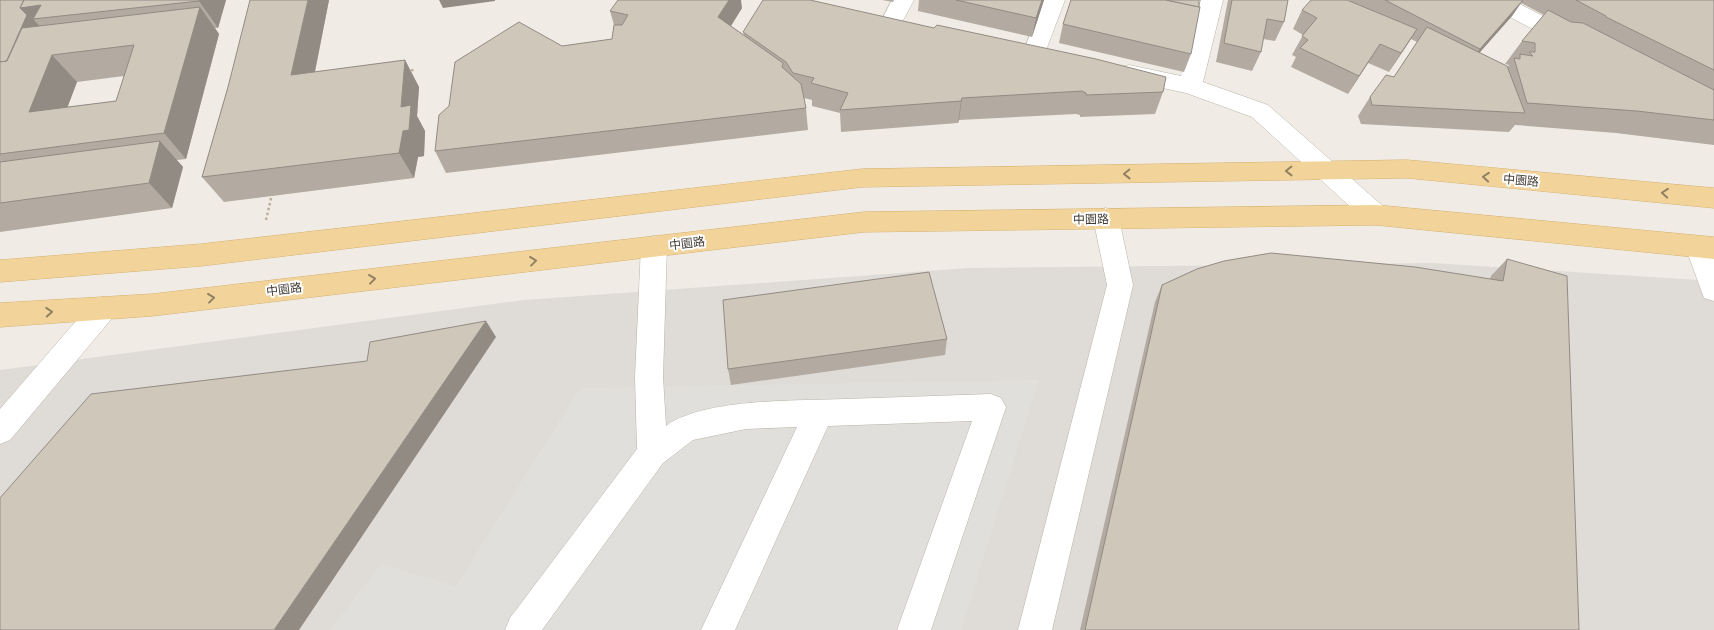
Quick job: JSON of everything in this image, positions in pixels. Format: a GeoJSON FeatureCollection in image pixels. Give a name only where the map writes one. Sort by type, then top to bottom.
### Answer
{"type":"FeatureCollection","features":[{"type":"Feature","properties":{"kind":"main road","name":"中園路"},"geometry":{"type":"LineString","coordinates":[[0,271],[201,255],[862,178],[1407,169],[1714,198]]}},
{"type":"Feature","properties":{"kind":"main road","name":"中園路"},"geometry":{"type":"LineString","coordinates":[[0,315],[152,305],[864,222],[1376,214],[1706,247]]}},
{"type":"Feature","properties":{"kind":"street"},"geometry":{"type":"LineString","coordinates":[[892,21],[903,0]]}},
{"type":"Feature","properties":{"kind":"street"},"geometry":{"type":"LineString","coordinates":[[1034,53],[1054,0]]}},
{"type":"Feature","properties":{"kind":"street"},"geometry":{"type":"LineString","coordinates":[[1190,86],[1212,0]]}},
{"type":"Feature","properties":{"kind":"street"},"geometry":{"type":"LineString","coordinates":[[1494,0],[1590,49]]}},
{"type":"Feature","properties":{"kind":"street"},"geometry":{"type":"LineString","coordinates":[[1112,70],[1190,86],[1260,112],[1376,214]]}},
{"type":"Feature","properties":{"kind":"street"},"geometry":{"type":"LineString","coordinates":[[1035,630],[1120,285],[1106,218]]}},
{"type":"Feature","properties":{"kind":"street"},"geometry":{"type":"LineString","coordinates":[[652,453],[649,377],[654,246]]}},
{"type":"Feature","properties":{"kind":"street"},"geometry":{"type":"LineString","coordinates":[[1706,247],[1714,290]]}},
{"type":"Feature","properties":{"kind":"street"},"geometry":{"type":"LineString","coordinates":[[0,430],[104,308]]}},
{"type":"Feature","properties":{"kind":"street"},"geometry":{"type":"LineString","coordinates":[[522,630],[652,453],[686,428],[746,416],[991,407],[914,630]]}},
{"type":"Feature","properties":{"kind":"street"},"geometry":{"type":"LineString","coordinates":[[718,630],[819,414]]}},
{"type":"Feature","properties":{"kind":"path"},"geometry":{"type":"LineString","coordinates":[[405,71],[414,70]]}},
{"type":"Feature","properties":{"kind":"path"},"geometry":{"type":"LineString","coordinates":[[260,248],[272,191]]}},
{"type":"Feature","properties":{"kind":"shaded area"},"geometry":{"type":"Polygon","coordinates":[[[1433,263],[1714,281],[1714,630],[0,630],[0,370],[524,300],[969,268],[1433,263]]]}},
{"type":"Feature","properties":{"kind":"shaded area"},"geometry":{"type":"Polygon","coordinates":[[[1039,380],[961,630],[330,630],[381,564],[456,586],[580,388],[1039,380]]]}},
{"type":"Feature","properties":{"kind":"building"},"geometry":{"type":"Polygon","coordinates":[[[0,0],[24,0],[20,8],[27,15],[7,60],[0,62],[0,0]]]}},
{"type":"Feature","properties":{"kind":"building"},"geometry":{"type":"Polygon","coordinates":[[[24,0],[200,0],[33,19],[41,5],[20,8],[24,0]]]}},
{"type":"Feature","properties":{"kind":"building"},"geometry":{"type":"Polygon","coordinates":[[[250,0],[308,0],[291,75],[405,60],[401,107],[411,105],[409,130],[403,131],[399,153],[202,177],[228,87],[250,0]]]}},
{"type":"Feature","properties":{"kind":"building"},"geometry":{"type":"Polygon","coordinates":[[[618,0],[729,0],[718,17],[783,63],[782,67],[801,84],[806,108],[435,151],[439,115],[449,106],[455,62],[519,22],[562,46],[612,39],[614,25],[622,25],[628,15],[610,11],[618,0]]]}},
{"type":"Feature","properties":{"kind":"building"},"geometry":{"type":"Polygon","coordinates":[[[763,0],[810,0],[934,28],[937,25],[1096,59],[1166,77],[1163,92],[1086,95],[1082,91],[962,98],[961,101],[840,110],[848,93],[811,83],[814,78],[793,73],[786,62],[743,32],[763,0]]]}},
{"type":"Feature","properties":{"kind":"building"},"geometry":{"type":"Polygon","coordinates":[[[956,0],[1042,0],[1036,18],[956,0]]]}},
{"type":"Feature","properties":{"kind":"building"},"geometry":{"type":"Polygon","coordinates":[[[1071,0],[1166,0],[1200,7],[1191,54],[1063,24],[1071,0]]]}},
{"type":"Feature","properties":{"kind":"building"},"geometry":{"type":"Polygon","coordinates":[[[1166,0],[1199,0],[1199,7],[1166,0]]]}},
{"type":"Feature","properties":{"kind":"building"},"geometry":{"type":"Polygon","coordinates":[[[1232,0],[1288,0],[1284,22],[1267,19],[1261,52],[1224,43],[1232,0]]]}},
{"type":"Feature","properties":{"kind":"building"},"geometry":{"type":"Polygon","coordinates":[[[1311,0],[1347,0],[1417,29],[1401,53],[1380,44],[1359,76],[1300,48],[1308,40],[1302,36],[1317,18],[1302,10],[1311,0]]]}},
{"type":"Feature","properties":{"kind":"building"},"geometry":{"type":"Polygon","coordinates":[[[1385,0],[1523,0],[1480,49],[1385,0]]]}},
{"type":"Feature","properties":{"kind":"building"},"geometry":{"type":"Polygon","coordinates":[[[1576,0],[1714,0],[1714,70],[1606,17],[1576,0]]]}},
{"type":"Feature","properties":{"kind":"building"},"geometry":{"type":"Polygon","coordinates":[[[200,7],[164,133],[0,154],[0,62],[7,61],[22,28],[200,7]],[[134,45],[52,55],[29,112],[116,101],[134,45]]]}},
{"type":"Feature","properties":{"kind":"building"},"geometry":{"type":"Polygon","coordinates":[[[1548,10],[1571,22],[1583,23],[1714,90],[1714,120],[1637,111],[1527,103],[1514,58],[1520,59],[1520,54],[1533,56],[1529,52],[1535,52],[1535,43],[1522,41],[1548,10]]]}},
{"type":"Feature","properties":{"kind":"building"},"geometry":{"type":"Polygon","coordinates":[[[1427,27],[1507,66],[1525,113],[1372,105],[1370,97],[1386,75],[1394,77],[1427,27]]]}},
{"type":"Feature","properties":{"kind":"building"},"geometry":{"type":"Polygon","coordinates":[[[160,141],[149,183],[0,203],[0,162],[160,141]]]}},
{"type":"Feature","properties":{"kind":"building"},"geometry":{"type":"Polygon","coordinates":[[[1271,253],[1415,267],[1503,281],[1507,259],[1567,276],[1579,630],[1085,630],[1162,285],[1197,269],[1224,261],[1271,253]]]}},
{"type":"Feature","properties":{"kind":"building"},"geometry":{"type":"Polygon","coordinates":[[[929,272],[947,339],[728,369],[723,300],[929,272]]]}},
{"type":"Feature","properties":{"kind":"building"},"geometry":{"type":"Polygon","coordinates":[[[486,321],[274,630],[0,630],[0,498],[91,394],[367,361],[370,342],[486,321]]]}}]}
